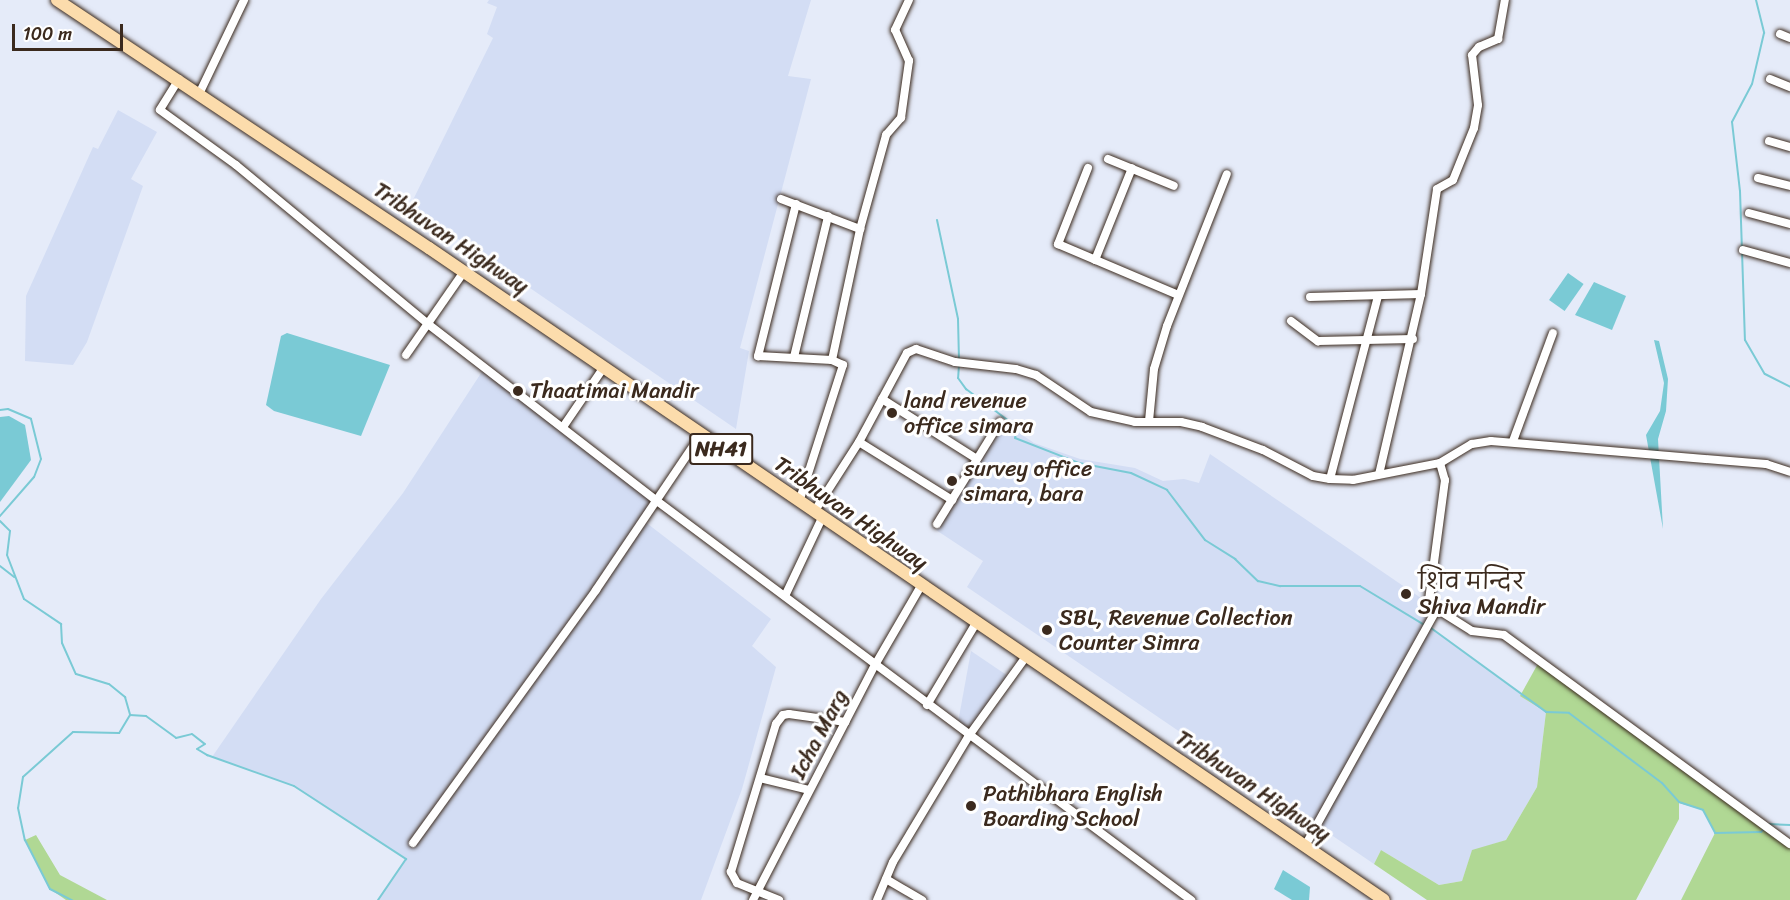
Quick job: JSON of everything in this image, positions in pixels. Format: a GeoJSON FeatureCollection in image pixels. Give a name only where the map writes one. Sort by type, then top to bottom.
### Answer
{"type":"FeatureCollection","features":[{"type":"Feature","properties":{"kind":"highway","name":"Tribhuvan Highway"},"geometry":{"type":"LineString","coordinates":[[57,0],[200,92],[1025,658],[1383,900]]}},
{"type":"Feature","properties":{"kind":"street"},"geometry":{"type":"LineString","coordinates":[[200,92],[244,0]]}},
{"type":"Feature","properties":{"kind":"street"},"geometry":{"type":"LineString","coordinates":[[832,360],[860,229],[886,135],[901,118],[909,60],[895,30],[909,0]]}},
{"type":"Feature","properties":{"kind":"street"},"geometry":{"type":"LineString","coordinates":[[1379,474],[1413,339],[1437,189],[1453,180],[1474,128],[1478,105],[1472,55],[1479,47],[1498,39],[1505,0]]}},
{"type":"Feature","properties":{"kind":"street"},"geometry":{"type":"LineString","coordinates":[[1780,34],[1790,38]]}},
{"type":"Feature","properties":{"kind":"street"},"geometry":{"type":"LineString","coordinates":[[1770,79],[1790,87]]}},
{"type":"Feature","properties":{"kind":"street"},"geometry":{"type":"LineString","coordinates":[[179,80],[160,110],[294,211],[428,324],[657,501],[968,736],[1191,900]]}},
{"type":"Feature","properties":{"kind":"street"},"geometry":{"type":"LineString","coordinates":[[1769,141],[1790,147]]}},
{"type":"Feature","properties":{"kind":"street"},"geometry":{"type":"LineString","coordinates":[[1108,159],[1174,186]]}},
{"type":"Feature","properties":{"kind":"street"},"geometry":{"type":"LineString","coordinates":[[1088,168],[1058,244],[1178,295]]}},
{"type":"Feature","properties":{"kind":"street"},"geometry":{"type":"LineString","coordinates":[[1095,260],[1132,168]]}},
{"type":"Feature","properties":{"kind":"street"},"geometry":{"type":"LineString","coordinates":[[1149,421],[1154,369],[1178,295],[1227,174]]}},
{"type":"Feature","properties":{"kind":"street"},"geometry":{"type":"LineString","coordinates":[[1758,178],[1790,186]]}},
{"type":"Feature","properties":{"kind":"street"},"geometry":{"type":"LineString","coordinates":[[781,199],[860,229]]}},
{"type":"Feature","properties":{"kind":"street"},"geometry":{"type":"LineString","coordinates":[[796,204],[758,356],[832,360],[843,365],[799,502]]}},
{"type":"Feature","properties":{"kind":"street"},"geometry":{"type":"LineString","coordinates":[[1749,213],[1790,224]]}},
{"type":"Feature","properties":{"kind":"street"},"geometry":{"type":"LineString","coordinates":[[794,357],[828,216]]}},
{"type":"Feature","properties":{"kind":"street"},"geometry":{"type":"LineString","coordinates":[[1743,250],[1790,263]]}},
{"type":"Feature","properties":{"kind":"street"},"geometry":{"type":"LineString","coordinates":[[406,355],[463,273]]}},
{"type":"Feature","properties":{"kind":"street"},"geometry":{"type":"LineString","coordinates":[[1310,297],[1421,294]]}},
{"type":"Feature","properties":{"kind":"street"},"geometry":{"type":"LineString","coordinates":[[1330,479],[1378,296]]}},
{"type":"Feature","properties":{"kind":"street"},"geometry":{"type":"LineString","coordinates":[[1291,321],[1318,341],[1413,339]]}},
{"type":"Feature","properties":{"kind":"street"},"geometry":{"type":"LineString","coordinates":[[1513,441],[1553,333]]}},
{"type":"Feature","properties":{"kind":"street"},"geometry":{"type":"LineString","coordinates":[[785,596],[818,515],[907,353],[916,349],[959,363],[1016,369],[1036,375],[1091,412],[1135,422],[1149,421],[1202,427],[1263,450],[1313,476],[1330,479],[1379,474],[1440,463],[1472,444],[1513,441],[1579,451],[1651,454],[1766,464],[1790,472]]}},
{"type":"Feature","properties":{"kind":"street"},"geometry":{"type":"LineString","coordinates":[[563,427],[603,367]]}},
{"type":"Feature","properties":{"kind":"street"},"geometry":{"type":"LineString","coordinates":[[882,399],[977,459]]}},
{"type":"Feature","properties":{"kind":"street"},"geometry":{"type":"LineString","coordinates":[[937,524],[1000,422]]}},
{"type":"Feature","properties":{"kind":"street"},"geometry":{"type":"LineString","coordinates":[[413,843],[657,501],[700,435]]}},
{"type":"Feature","properties":{"kind":"street"},"geometry":{"type":"LineString","coordinates":[[859,442],[952,500]]}},
{"type":"Feature","properties":{"kind":"street"},"geometry":{"type":"LineString","coordinates":[[1440,463],[1445,480],[1429,600],[1437,609],[1472,631],[1504,635],[1790,844]]}},
{"type":"Feature","properties":{"kind":"street","name":"Icha Marg"},"geometry":{"type":"LineString","coordinates":[[753,900],[875,665],[921,586]]}},
{"type":"Feature","properties":{"kind":"street"},"geometry":{"type":"LineString","coordinates":[[1305,846],[1437,609]]}},
{"type":"Feature","properties":{"kind":"street"},"geometry":{"type":"LineString","coordinates":[[927,705],[976,623]]}},
{"type":"Feature","properties":{"kind":"street"},"geometry":{"type":"LineString","coordinates":[[877,900],[886,879],[968,736],[1025,658]]}},
{"type":"Feature","properties":{"kind":"street"},"geometry":{"type":"LineString","coordinates":[[779,900],[737,883],[731,872],[776,723],[783,715],[845,722]]}},
{"type":"Feature","properties":{"kind":"street"},"geometry":{"type":"LineString","coordinates":[[760,778],[809,790]]}},
{"type":"Feature","properties":{"kind":"street"},"geometry":{"type":"LineString","coordinates":[[886,879],[922,900]]}},
{"type":"Feature","properties":{"kind":"shaded area"},"geometry":{"type":"Polygon","coordinates":[[[489,0],[811,0],[788,76],[811,79],[740,348],[749,351],[736,429],[410,206],[493,38],[487,34],[497,7],[487,3],[489,0]]]}},
{"type":"Feature","properties":{"kind":"shaded area"},"geometry":{"type":"Polygon","coordinates":[[[118,110],[157,132],[131,179],[143,186],[87,342],[73,365],[25,361],[26,296],[93,147],[98,149],[118,110]]]}},
{"type":"Feature","properties":{"kind":"shaded area"},"geometry":{"type":"Polygon","coordinates":[[[485,367],[657,501],[644,521],[771,619],[752,646],[776,667],[742,789],[701,900],[378,900],[406,858],[294,786],[212,757],[321,599],[403,493],[485,367]]]}},
{"type":"Feature","properties":{"kind":"shaded area"},"geometry":{"type":"Polygon","coordinates":[[[1003,422],[1034,443],[1080,459],[1135,468],[1163,481],[1184,479],[1199,483],[1210,454],[1437,609],[1426,629],[1433,629],[1546,712],[1537,787],[1506,840],[1472,851],[1462,881],[1439,885],[1381,850],[1374,864],[967,587],[983,561],[936,530],[1003,422]]]}},
{"type":"Feature","properties":{"kind":"shaded area"},"geometry":{"type":"Polygon","coordinates":[[[971,651],[1011,678],[968,737],[957,728],[971,651]]]}},
{"type":"Feature","properties":{"kind":"green space"},"geometry":{"type":"Polygon","coordinates":[[[1540,660],[1790,844],[1790,900],[1681,900],[1715,833],[1703,810],[1679,803],[1679,819],[1636,900],[1427,900],[1374,864],[1381,850],[1439,885],[1462,881],[1472,850],[1506,840],[1537,787],[1546,712],[1520,696],[1540,660]]]}},
{"type":"Feature","properties":{"kind":"green space"},"geometry":{"type":"Polygon","coordinates":[[[36,835],[60,875],[107,900],[66,900],[50,889],[25,840],[36,835]]]}},
{"type":"Feature","properties":{"kind":"water"},"geometry":{"type":"Polygon","coordinates":[[[1568,273],[1584,284],[1565,311],[1549,300],[1568,273]]]}},
{"type":"Feature","properties":{"kind":"water"},"geometry":{"type":"Polygon","coordinates":[[[1594,282],[1626,296],[1612,330],[1575,315],[1594,282]]]}},
{"type":"Feature","properties":{"kind":"water"},"geometry":{"type":"Polygon","coordinates":[[[287,333],[390,365],[361,436],[274,411],[266,405],[281,336],[287,333]]]}},
{"type":"Feature","properties":{"kind":"water"},"geometry":{"type":"Polygon","coordinates":[[[1654,340],[1659,341],[1668,379],[1666,411],[1658,439],[1663,529],[1646,435],[1660,411],[1664,383],[1654,340]]]}},
{"type":"Feature","properties":{"kind":"water"},"geometry":{"type":"Polygon","coordinates":[[[9,416],[25,425],[31,460],[0,502],[0,417],[9,416]]]}},
{"type":"Feature","properties":{"kind":"water"},"geometry":{"type":"Polygon","coordinates":[[[1283,870],[1310,887],[1309,900],[1292,900],[1274,889],[1283,870]]]}},
{"type":"Feature","properties":{"kind":"waterway"},"geometry":{"type":"LineString","coordinates":[[1756,0],[1764,33],[1752,84],[1732,122],[1740,191],[1745,340],[1765,374],[1790,387]]}},
{"type":"Feature","properties":{"kind":"waterway"},"geometry":{"type":"LineString","coordinates":[[937,220],[958,319],[959,359]]}},
{"type":"Feature","properties":{"kind":"waterway"},"geometry":{"type":"LineString","coordinates":[[959,365],[958,378],[966,389],[1017,427],[1015,438],[1079,463],[1131,473],[1167,490],[1205,540],[1235,559],[1258,581],[1280,586],[1360,586],[1426,626]]}},
{"type":"Feature","properties":{"kind":"waterway"},"geometry":{"type":"LineString","coordinates":[[0,410],[8,409],[31,419],[41,459],[34,477],[0,516]]}},
{"type":"Feature","properties":{"kind":"waterway"},"geometry":{"type":"LineString","coordinates":[[0,521],[10,531],[7,555],[24,599],[61,624],[62,643],[76,674],[109,684],[125,697],[130,715],[119,733],[73,732],[23,777],[18,808],[25,840],[50,889],[72,900]]}},
{"type":"Feature","properties":{"kind":"waterway"},"geometry":{"type":"LineString","coordinates":[[0,566],[14,577]]}},
{"type":"Feature","properties":{"kind":"waterway"},"geometry":{"type":"LineString","coordinates":[[1431,628],[1546,712],[1569,713],[1662,783],[1679,802],[1703,810],[1715,833],[1761,832],[1765,828]]}},
{"type":"Feature","properties":{"kind":"waterway"},"geometry":{"type":"LineString","coordinates":[[130,715],[146,716],[176,738],[192,734],[205,744],[197,749],[207,755],[294,786],[406,859],[378,900]]}},
{"type":"Feature","properties":{"kind":"waterway"},"geometry":{"type":"LineString","coordinates":[[1769,824],[1790,825]]}},
{"type":"Feature","properties":{"kind":"place","name":"Thaatimai Mandir"},"geometry":{"type":"Point","coordinates":[518,391]}},
{"type":"Feature","properties":{"kind":"place","name":"land revenue office simara"},"geometry":{"type":"Point","coordinates":[892,413]}},
{"type":"Feature","properties":{"kind":"place","name":"survey office simara, bara"},"geometry":{"type":"Point","coordinates":[952,481]}},
{"type":"Feature","properties":{"kind":"place","name":"शिव मन्दिर Shiva Mandir"},"geometry":{"type":"Point","coordinates":[1406,594]}},
{"type":"Feature","properties":{"kind":"place","name":"SBL, Revenue Collection Counter Simra"},"geometry":{"type":"Point","coordinates":[1047,630]}},
{"type":"Feature","properties":{"kind":"place","name":"Pathibhara English Boarding School"},"geometry":{"type":"Point","coordinates":[971,806]}}]}
